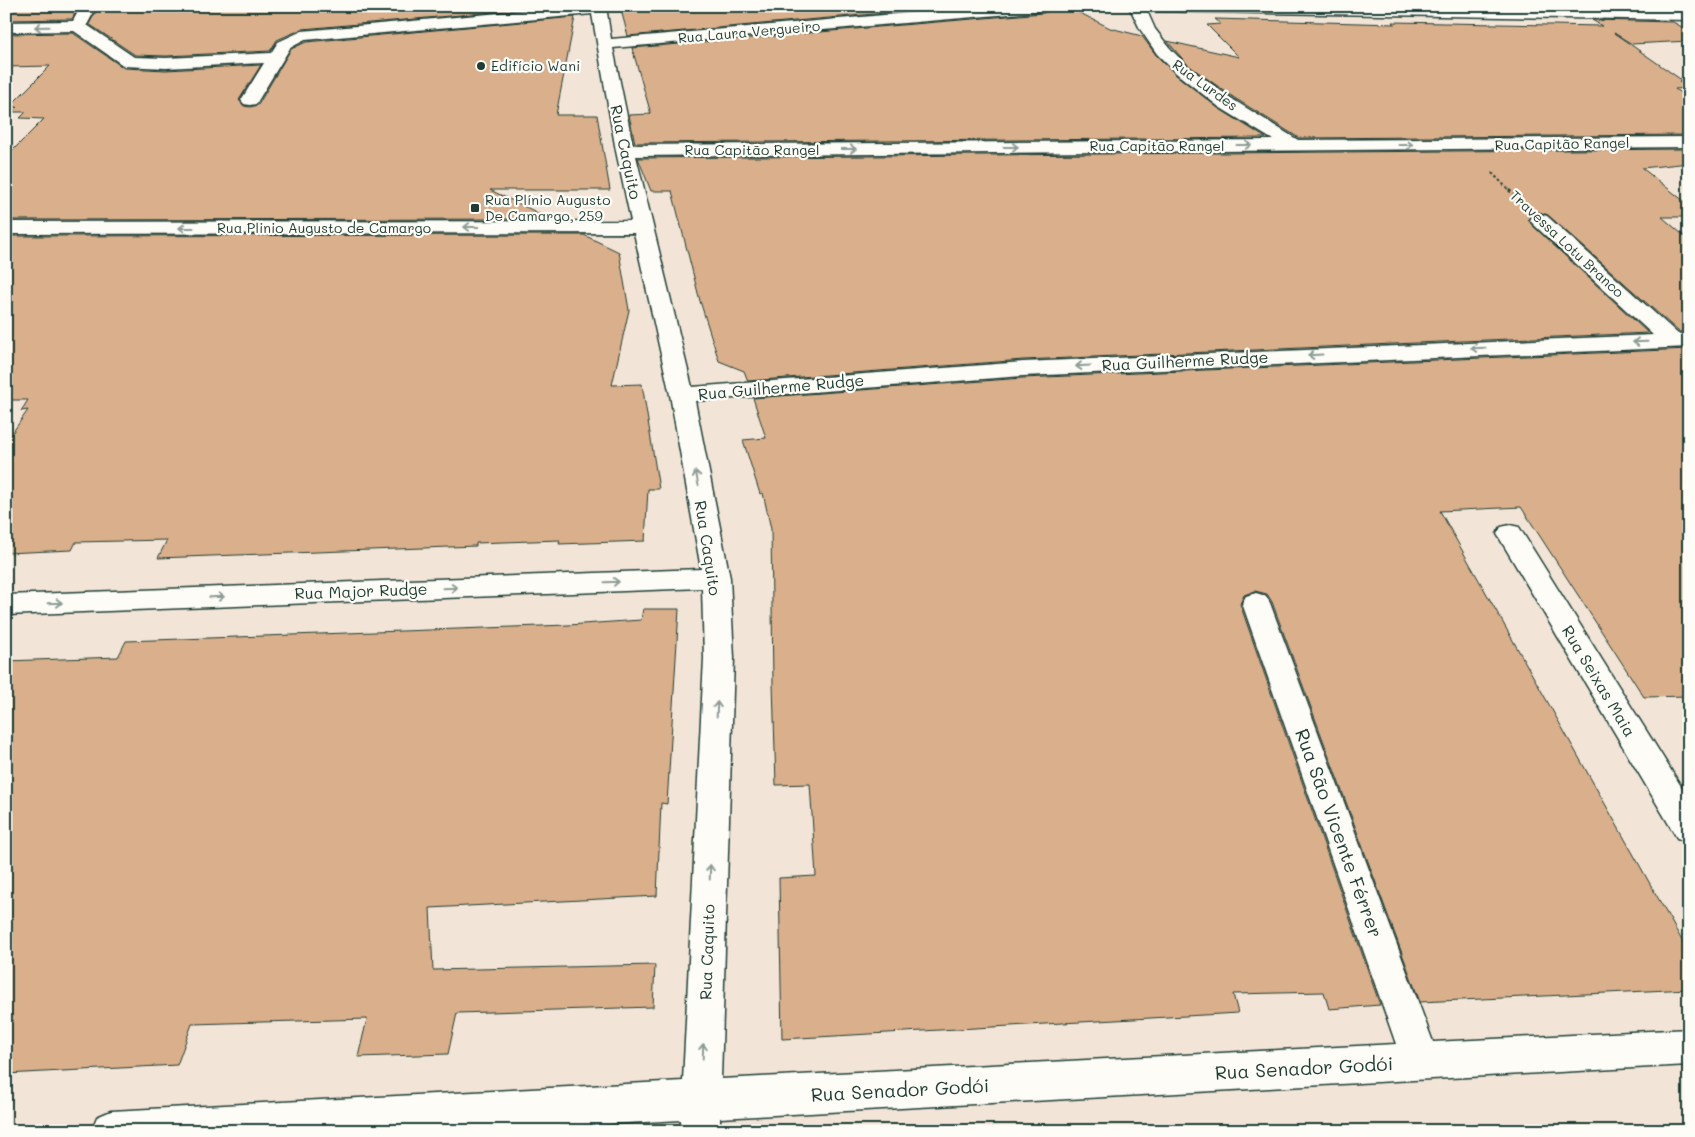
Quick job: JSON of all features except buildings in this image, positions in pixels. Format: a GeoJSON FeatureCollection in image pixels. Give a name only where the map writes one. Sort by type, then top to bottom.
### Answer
{"type":"FeatureCollection","features":[{"type":"Feature","properties":{"kind":"street"},"geometry":{"type":"LineString","coordinates":[[78,26],[89,6]]}},
{"type":"Feature","properties":{"kind":"street","name":"Rua Laura Vergueiro"},"geometry":{"type":"LineString","coordinates":[[600,20],[1043,6]]}},
{"type":"Feature","properties":{"kind":"street"},"geometry":{"type":"LineString","coordinates":[[1133,6],[1689,15]]}},
{"type":"Feature","properties":{"kind":"street","name":"Rua Lurdes"},"geometry":{"type":"LineString","coordinates":[[1137,6],[1144,26],[1158,48],[1177,68],[1294,145]]}},
{"type":"Feature","properties":{"kind":"street"},"geometry":{"type":"LineString","coordinates":[[250,100],[284,45],[290,41],[314,34],[600,20]]}},
{"type":"Feature","properties":{"kind":"street"},"geometry":{"type":"LineString","coordinates":[[381,41],[600,20]]}},
{"type":"Feature","properties":{"kind":"street","name":"Rua Caquito"},"geometry":{"type":"LineString","coordinates":[[600,20],[625,151],[682,395],[716,578],[718,658],[701,1115]]}},
{"type":"Feature","properties":{"kind":"street"},"geometry":{"type":"LineString","coordinates":[[6,27],[78,26],[130,62],[166,63],[275,58]]}},
{"type":"Feature","properties":{"kind":"street","name":"Rua Capitão Rangel"},"geometry":{"type":"LineString","coordinates":[[625,151],[1689,142]]}},
{"type":"Feature","properties":{"kind":"street","name":"Travessa Lotu Branco"},"geometry":{"type":"LineString","coordinates":[[1540,220],[1681,340]]}},
{"type":"Feature","properties":{"kind":"street","name":"Rua Plinio Augusto de Camargo"},"geometry":{"type":"LineString","coordinates":[[6,228],[643,227]]}},
{"type":"Feature","properties":{"kind":"street","name":"Rua Guilherme Rudge"},"geometry":{"type":"LineString","coordinates":[[682,395],[1022,369],[1681,340]]}},
{"type":"Feature","properties":{"kind":"street","name":"Rua Seixas Maia"},"geometry":{"type":"LineString","coordinates":[[1510,534],[1689,828]]}},
{"type":"Feature","properties":{"kind":"street","name":"Rua Major Rudge"},"geometry":{"type":"LineString","coordinates":[[6,605],[716,578]]}},
{"type":"Feature","properties":{"kind":"street","name":"Rua São Vicente Férrer"},"geometry":{"type":"LineString","coordinates":[[1256,603],[1422,1062]]}},
{"type":"Feature","properties":{"kind":"street","name":"Rua Senador Godói"},"geometry":{"type":"LineString","coordinates":[[111,1131],[701,1115],[1422,1062],[1689,1048]]}},
{"type":"Feature","properties":{"kind":"path","name":"Travessa Lotu Branco"},"geometry":{"type":"LineString","coordinates":[[1463,145],[1540,220]]}},
{"type":"Feature","properties":{"kind":"place","name":"Edifício Wani"},"geometry":{"type":"Point","coordinates":[481,66]}},
{"type":"Feature","properties":{"kind":"place","name":"Rua Plínio Augusto De Camargo, 259"},"geometry":{"type":"Point","coordinates":[475,208]}}]}
